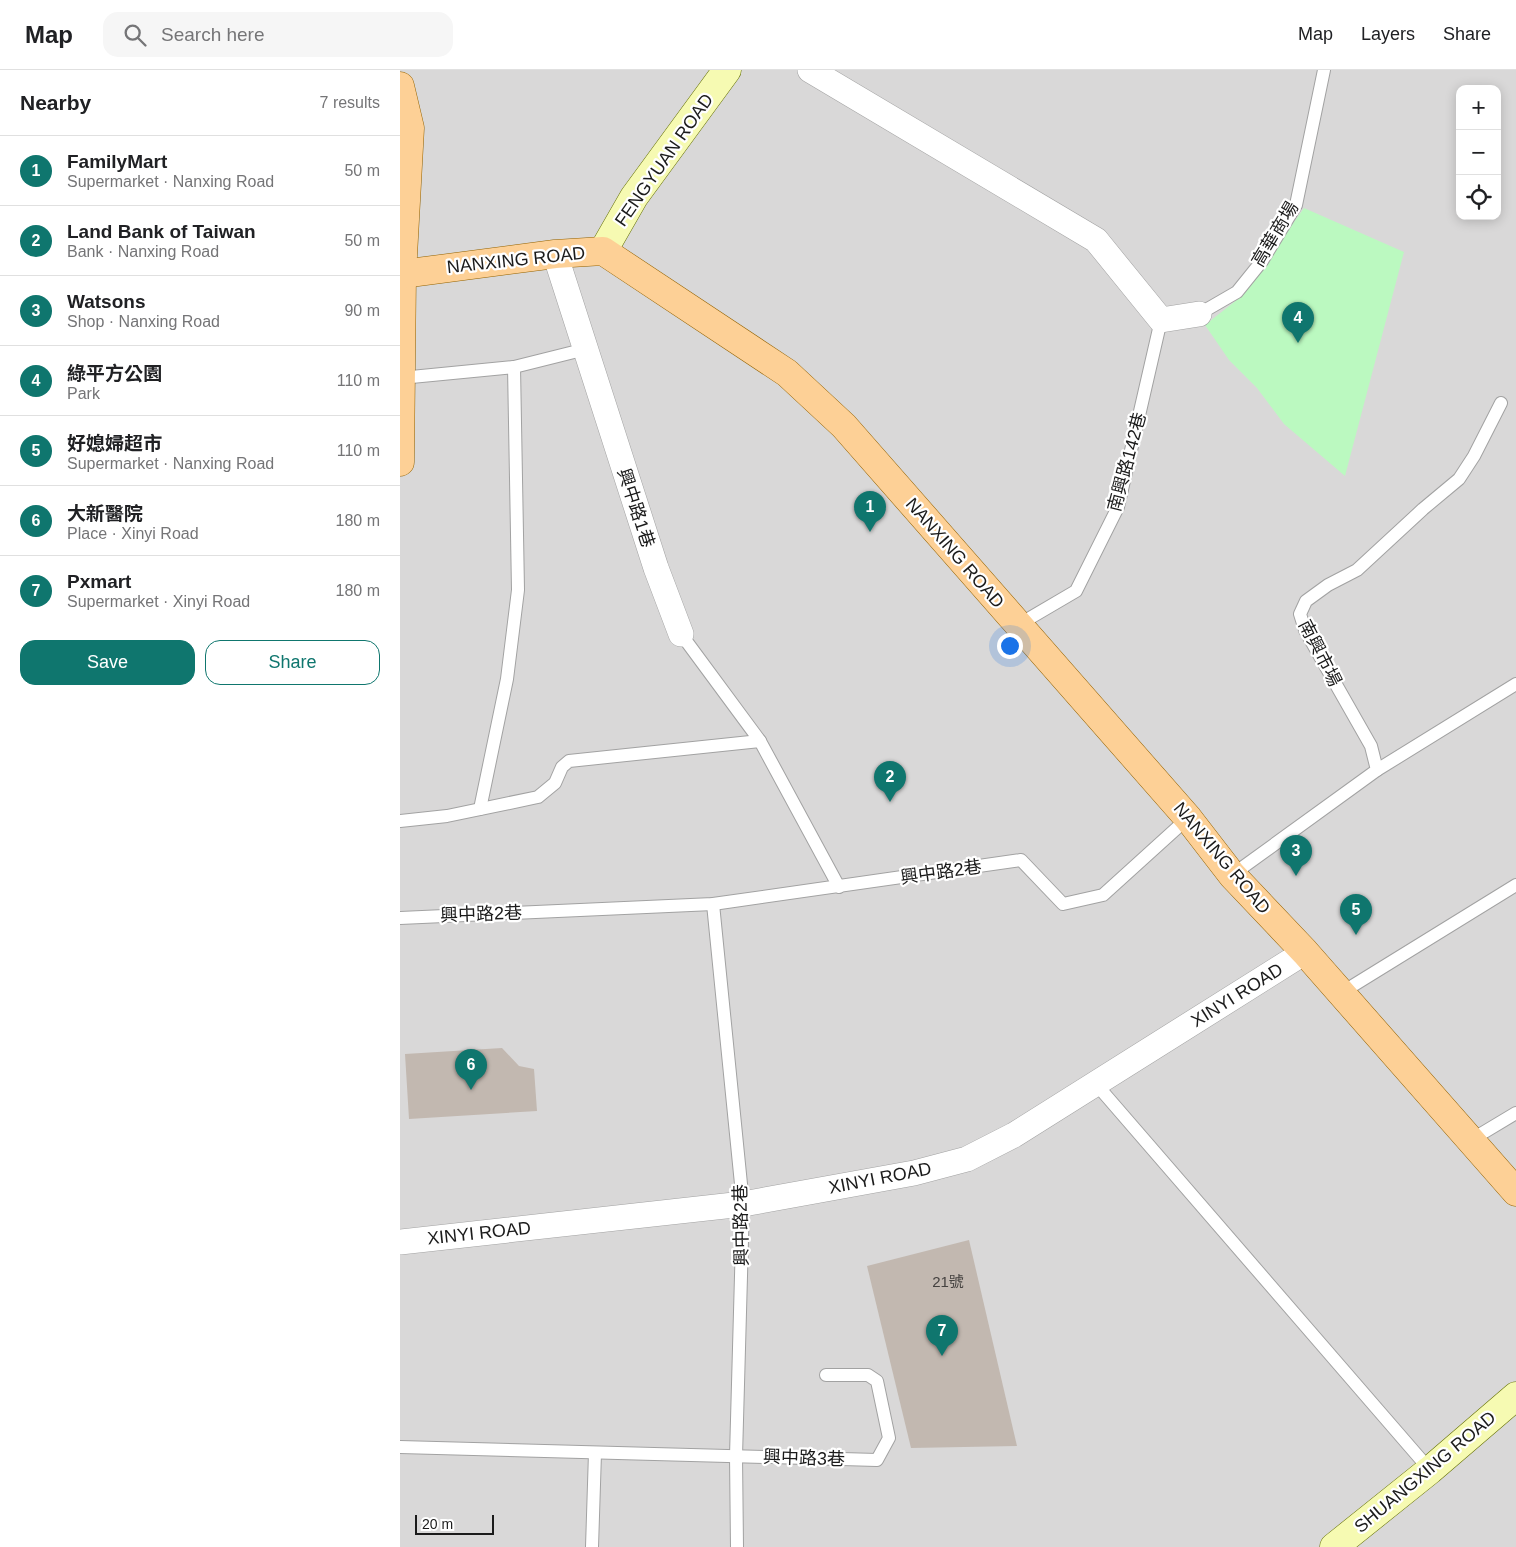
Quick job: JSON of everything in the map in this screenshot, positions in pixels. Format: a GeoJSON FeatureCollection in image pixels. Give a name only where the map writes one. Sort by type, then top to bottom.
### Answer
{"type":"FeatureCollection","features":[{"type":"Feature","properties":{"kind":"main road","name":"FENGYUAN ROAD"},"geometry":{"type":"LineString","coordinates":[[602,251],[634,197],[727,70]]}},
{"type":"Feature","properties":{"kind":"main road"},"geometry":{"type":"LineString","coordinates":[[400,86],[410,128],[401,274],[400,462]]}},
{"type":"Feature","properties":{"kind":"main road","name":"NANXING ROAD"},"geometry":{"type":"LineString","coordinates":[[401,274],[555,254],[602,251],[787,374],[844,426],[1188,818],[1232,875],[1305,952],[1516,1192]]}},
{"type":"Feature","properties":{"kind":"main road","name":"SHUANGXING ROAD"},"geometry":{"type":"LineString","coordinates":[[1334,1547],[1430,1470],[1516,1396]]}},
{"type":"Feature","properties":{"kind":"street"},"geometry":{"type":"LineString","coordinates":[[810,70],[1096,240],[1161,320],[1199,314]]}},
{"type":"Feature","properties":{"kind":"street","name":"興中路1巷"},"geometry":{"type":"LineString","coordinates":[[555,254],[656,568],[681,634]]}},
{"type":"Feature","properties":{"kind":"street","name":"XINYI ROAD"},"geometry":{"type":"LineString","coordinates":[[400,1242],[743,1204],[914,1173],[967,1159],[1014,1135],[1305,952]]}},
{"type":"Feature","properties":{"kind":"lane","name":"高華商場"},"geometry":{"type":"LineString","coordinates":[[1199,314],[1237,292],[1262,261],[1296,205],[1324,70]]}},
{"type":"Feature","properties":{"kind":"lane","name":"南興路142巷"},"geometry":{"type":"LineString","coordinates":[[1018,625],[1076,591],[1118,507],[1161,320]]}},
{"type":"Feature","properties":{"kind":"lane"},"geometry":{"type":"LineString","coordinates":[[401,378],[514,367],[586,350]]}},
{"type":"Feature","properties":{"kind":"lane"},"geometry":{"type":"LineString","coordinates":[[480,809],[507,679],[518,590],[514,367]]}},
{"type":"Feature","properties":{"kind":"lane","name":"南興市場"},"geometry":{"type":"LineString","coordinates":[[1377,770],[1371,746],[1305,630],[1300,614],[1306,601],[1328,585],[1357,570],[1458,479],[1474,456],[1501,404]]}},
{"type":"Feature","properties":{"kind":"lane","name":"興中路1巷"},"geometry":{"type":"LineString","coordinates":[[681,634],[760,741],[839,887]]}},
{"type":"Feature","properties":{"kind":"lane"},"geometry":{"type":"LineString","coordinates":[[1232,875],[1377,770],[1516,684]]}},
{"type":"Feature","properties":{"kind":"lane"},"geometry":{"type":"LineString","coordinates":[[400,822],[447,816],[538,796],[555,783],[562,767],[568,761],[760,741]]}},
{"type":"Feature","properties":{"kind":"lane","name":"興中路2巷"},"geometry":{"type":"LineString","coordinates":[[400,918],[713,904],[1021,860],[1063,904],[1103,895],[1188,818]]}},
{"type":"Feature","properties":{"kind":"lane"},"geometry":{"type":"LineString","coordinates":[[1341,993],[1516,885]]}},
{"type":"Feature","properties":{"kind":"lane","name":"興中路2巷"},"geometry":{"type":"LineString","coordinates":[[713,904],[743,1204],[736,1456],[737,1547]]}},
{"type":"Feature","properties":{"kind":"lane"},"geometry":{"type":"LineString","coordinates":[[1096,1084],[1430,1470]]}},
{"type":"Feature","properties":{"kind":"lane"},"geometry":{"type":"LineString","coordinates":[[1471,1140],[1516,1113]]}},
{"type":"Feature","properties":{"kind":"lane","name":"興中路3巷"},"geometry":{"type":"LineString","coordinates":[[400,1446],[876,1460],[889,1438],[877,1381],[868,1375],[826,1375]]}},
{"type":"Feature","properties":{"kind":"lane"},"geometry":{"type":"LineString","coordinates":[[592,1547],[595,1453]]}},
{"type":"Feature","properties":{"kind":"shaded area"},"geometry":{"type":"Polygon","coordinates":[[[400,70],[1516,70],[1516,1547],[400,1547],[400,70]]]}},
{"type":"Feature","properties":{"kind":"green space"},"geometry":{"type":"Polygon","coordinates":[[[1304,208],[1404,252],[1345,476],[1284,424],[1257,388],[1229,360],[1205,325],[1238,299],[1304,208]]]}},
{"type":"Feature","properties":{"kind":"building"},"geometry":{"type":"Polygon","coordinates":[[[502,1048],[519,1066],[534,1069],[537,1111],[409,1119],[405,1054],[502,1048]]]}},
{"type":"Feature","properties":{"kind":"building"},"geometry":{"type":"Polygon","coordinates":[[[969,1240],[1017,1446],[911,1448],[867,1266],[969,1240]]]}},
{"type":"Feature","properties":{"kind":"place","name":"綠平方公園"},"geometry":{"type":"Point","coordinates":[1298,343]}},
{"type":"Feature","properties":{"kind":"place","name":"FamilyMart"},"geometry":{"type":"Point","coordinates":[870,532]}},
{"type":"Feature","properties":{"kind":"place","name":"Land Bank of Taiwan"},"geometry":{"type":"Point","coordinates":[890,802]}},
{"type":"Feature","properties":{"kind":"place","name":"Watsons"},"geometry":{"type":"Point","coordinates":[1296,876]}},
{"type":"Feature","properties":{"kind":"place","name":"好媳婦超市"},"geometry":{"type":"Point","coordinates":[1356,935]}},
{"type":"Feature","properties":{"kind":"place","name":"大新醫院"},"geometry":{"type":"Point","coordinates":[471,1090]}},
{"type":"Feature","properties":{"kind":"place","name":"Pxmart"},"geometry":{"type":"Point","coordinates":[942,1356]}}]}
